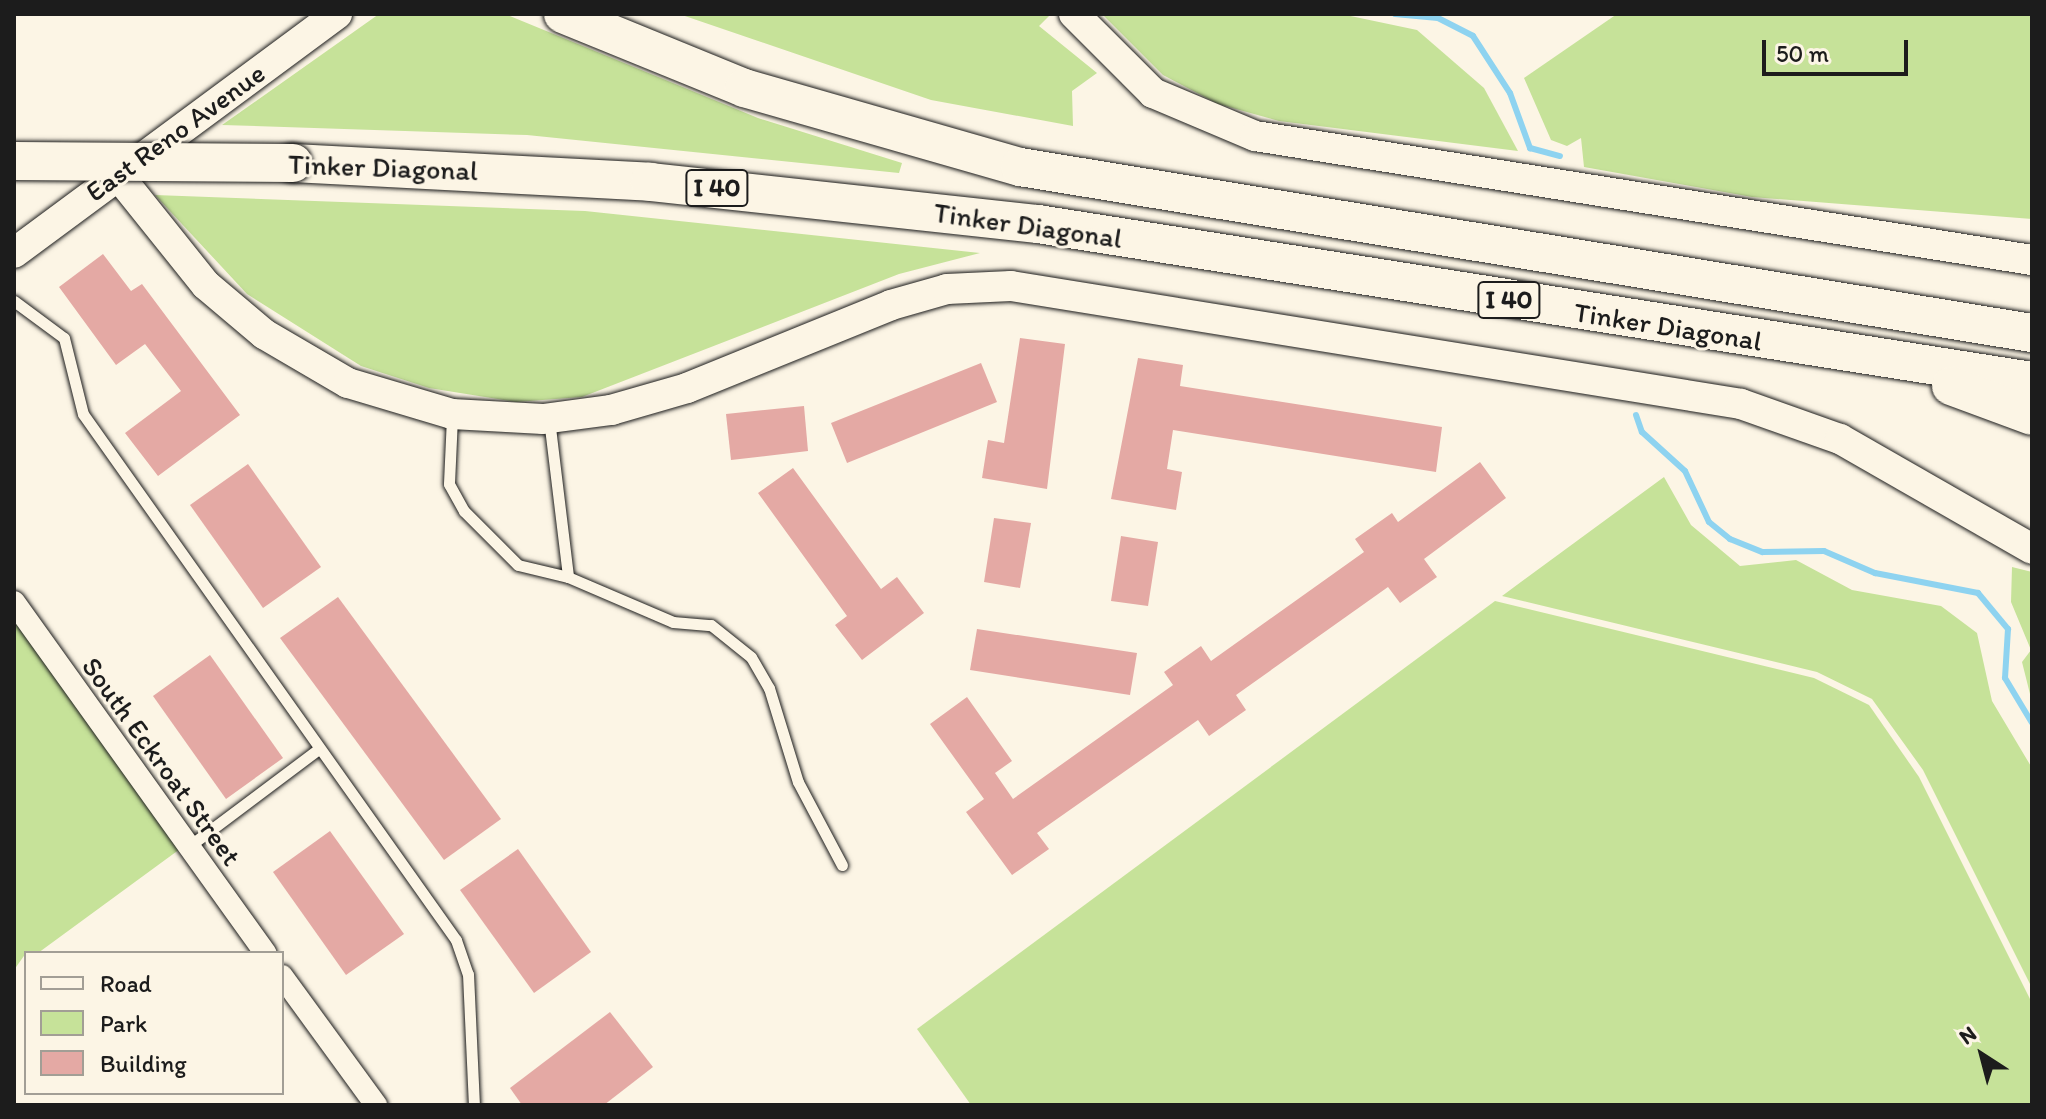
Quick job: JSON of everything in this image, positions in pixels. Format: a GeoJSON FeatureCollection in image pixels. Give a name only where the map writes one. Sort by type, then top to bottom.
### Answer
{"type":"FeatureCollection","features":[{"type":"Feature","properties":{"kind":"highway","name":"Tinker Diagonal"},"geometry":{"type":"LineString","coordinates":[[563,14],[744,88],[891,134],[1020,167],[1134,183],[2032,333]]}},
{"type":"Feature","properties":{"kind":"highway"},"geometry":{"type":"LineString","coordinates":[[626,14],[901,116],[1134,183]]}},
{"type":"Feature","properties":{"kind":"highway","name":"Tinker Diagonal"},"geometry":{"type":"LineString","coordinates":[[14,161],[293,163],[650,182],[1008,220],[1880,361],[2032,381]]}},
{"type":"Feature","properties":{"kind":"highway"},"geometry":{"type":"LineString","coordinates":[[1650,271],[2032,309]]}},
{"type":"Feature","properties":{"kind":"highway"},"geometry":{"type":"LineString","coordinates":[[1880,361],[2032,416]]}},
{"type":"Feature","properties":{"kind":"street","name":"East Reno Avenue"},"geometry":{"type":"LineString","coordinates":[[14,253],[337,14]]}},
{"type":"Feature","properties":{"kind":"street"},"geometry":{"type":"LineString","coordinates":[[1074,14],[1153,93],[1255,136],[2032,260]]}},
{"type":"Feature","properties":{"kind":"street"},"geometry":{"type":"LineString","coordinates":[[117,174],[166,238],[220,299],[292,354],[348,383],[452,414],[549,419],[661,397],[921,296],[1011,286],[1741,404],[1840,439],[2032,549]]}},
{"type":"Feature","properties":{"kind":"street","name":"South Eckroat Street"},"geometry":{"type":"LineString","coordinates":[[14,602],[264,951]]}},
{"type":"Feature","properties":{"kind":"street"},"geometry":{"type":"LineString","coordinates":[[284,979],[376,1105]]}},
{"type":"Feature","properties":{"kind":"lane"},"geometry":{"type":"LineString","coordinates":[[14,301],[64,338],[83,414],[317,750],[456,940],[468,974],[474,1105]]}},
{"type":"Feature","properties":{"kind":"lane"},"geometry":{"type":"LineString","coordinates":[[452,414],[449,484],[464,511],[518,565],[568,577],[673,622],[711,625],[751,657],[769,688],[798,782],[842,865]]}},
{"type":"Feature","properties":{"kind":"lane"},"geometry":{"type":"LineString","coordinates":[[549,419],[568,577]]}},
{"type":"Feature","properties":{"kind":"lane"},"geometry":{"type":"LineString","coordinates":[[188,847],[317,750]]}},
{"type":"Feature","properties":{"kind":"green space"},"geometry":{"type":"Polygon","coordinates":[[[379,14],[505,14],[758,118],[902,163],[899,173],[527,135],[222,125],[379,14]]]}},
{"type":"Feature","properties":{"kind":"green space"},"geometry":{"type":"Polygon","coordinates":[[[679,14],[1051,14],[1039,26],[1097,73],[1072,91],[1073,126],[931,100],[679,14]]]}},
{"type":"Feature","properties":{"kind":"green space"},"geometry":{"type":"Polygon","coordinates":[[[1102,14],[1341,14],[1417,30],[1484,88],[1518,151],[1279,121],[1218,104],[1163,75],[1102,14]]]}},
{"type":"Feature","properties":{"kind":"green space"},"geometry":{"type":"Polygon","coordinates":[[[1617,14],[2032,14],[2032,219],[1752,197],[1584,167],[1581,138],[1567,146],[1551,140],[1524,78],[1617,14]]]}},
{"type":"Feature","properties":{"kind":"green space"},"geometry":{"type":"Polygon","coordinates":[[[155,195],[585,211],[980,253],[899,274],[582,397],[516,402],[429,388],[361,366],[247,294],[155,195]]]}},
{"type":"Feature","properties":{"kind":"green space"},"geometry":{"type":"Polygon","coordinates":[[[1664,477],[1691,525],[1740,566],[1796,560],[1852,590],[1941,606],[1977,633],[1992,701],[2032,768],[2032,988],[1923,770],[1872,699],[1817,672],[1502,596],[1664,477]]]}},
{"type":"Feature","properties":{"kind":"green space"},"geometry":{"type":"Polygon","coordinates":[[[2012,567],[2032,572],[2032,702],[2022,662],[2031,650],[2011,602],[2012,567]]]}},
{"type":"Feature","properties":{"kind":"green space"},"geometry":{"type":"Polygon","coordinates":[[[1495,601],[1814,678],[1869,705],[1919,777],[2032,1003],[2032,1105],[971,1105],[917,1029],[1495,601]]]}},
{"type":"Feature","properties":{"kind":"green space"},"geometry":{"type":"Polygon","coordinates":[[[14,621],[180,849],[41,951],[24,951],[14,970],[14,621]]]}},
{"type":"Feature","properties":{"kind":"building"},"geometry":{"type":"Polygon","coordinates":[[[103,254],[131,291],[142,284],[240,415],[158,476],[125,433],[181,391],[145,344],[116,365],[59,287],[103,254]]]}},
{"type":"Feature","properties":{"kind":"building"},"geometry":{"type":"Polygon","coordinates":[[[1020,338],[1065,344],[1047,489],[982,478],[988,440],[1004,443],[1020,338]]]}},
{"type":"Feature","properties":{"kind":"building"},"geometry":{"type":"Polygon","coordinates":[[[1138,358],[1183,365],[1180,386],[1442,427],[1436,472],[1173,430],[1167,469],[1182,472],[1176,510],[1111,499],[1138,358]]]}},
{"type":"Feature","properties":{"kind":"building"},"geometry":{"type":"Polygon","coordinates":[[[981,363],[997,402],[847,463],[831,423],[981,363]]]}},
{"type":"Feature","properties":{"kind":"building"},"geometry":{"type":"Polygon","coordinates":[[[804,406],[808,451],[731,460],[726,414],[804,406]]]}},
{"type":"Feature","properties":{"kind":"building"},"geometry":{"type":"Polygon","coordinates":[[[1480,462],[1506,498],[1424,559],[1437,577],[1400,603],[1388,587],[1236,695],[1246,710],[1209,736],[1198,720],[1037,833],[1049,849],[1012,875],[966,812],[984,799],[930,724],[967,697],[1012,761],[995,773],[1013,799],[1173,685],[1164,672],[1201,646],[1211,661],[1364,552],[1355,539],[1392,513],[1398,522],[1480,462]]]}},
{"type":"Feature","properties":{"kind":"building"},"geometry":{"type":"Polygon","coordinates":[[[248,464],[321,567],[263,608],[190,505],[248,464]]]}},
{"type":"Feature","properties":{"kind":"building"},"geometry":{"type":"Polygon","coordinates":[[[793,468],[881,589],[897,577],[924,613],[862,660],[835,625],[847,616],[758,493],[793,468]]]}},
{"type":"Feature","properties":{"kind":"building"},"geometry":{"type":"Polygon","coordinates":[[[994,518],[1031,523],[1020,588],[984,582],[994,518]]]}},
{"type":"Feature","properties":{"kind":"building"},"geometry":{"type":"Polygon","coordinates":[[[1121,536],[1158,542],[1148,606],[1111,601],[1121,536]]]}},
{"type":"Feature","properties":{"kind":"building"},"geometry":{"type":"Polygon","coordinates":[[[338,597],[501,819],[444,860],[280,638],[338,597]]]}},
{"type":"Feature","properties":{"kind":"building"},"geometry":{"type":"Polygon","coordinates":[[[977,629],[1137,653],[1130,695],[970,670],[977,629]]]}},
{"type":"Feature","properties":{"kind":"building"},"geometry":{"type":"Polygon","coordinates":[[[210,655],[283,758],[226,799],[153,696],[210,655]]]}},
{"type":"Feature","properties":{"kind":"building"},"geometry":{"type":"Polygon","coordinates":[[[330,831],[404,934],[346,975],[273,872],[330,831]]]}},
{"type":"Feature","properties":{"kind":"building"},"geometry":{"type":"Polygon","coordinates":[[[518,849],[591,952],[534,993],[460,890],[518,849]]]}},
{"type":"Feature","properties":{"kind":"building"},"geometry":{"type":"Polygon","coordinates":[[[610,1012],[653,1067],[604,1105],[522,1105],[510,1088],[610,1012]]]}},
{"type":"Feature","properties":{"kind":"waterway"},"geometry":{"type":"LineString","coordinates":[[1395,14],[1438,18],[1473,36],[1510,93],[1530,148],[1560,156]]}},
{"type":"Feature","properties":{"kind":"waterway"},"geometry":{"type":"LineString","coordinates":[[1636,415],[1642,432],[1685,471],[1709,522],[1730,539],[1763,552],[1824,551],[1875,573],[1978,593],[2008,629],[2005,678],[2032,723]]}}]}
